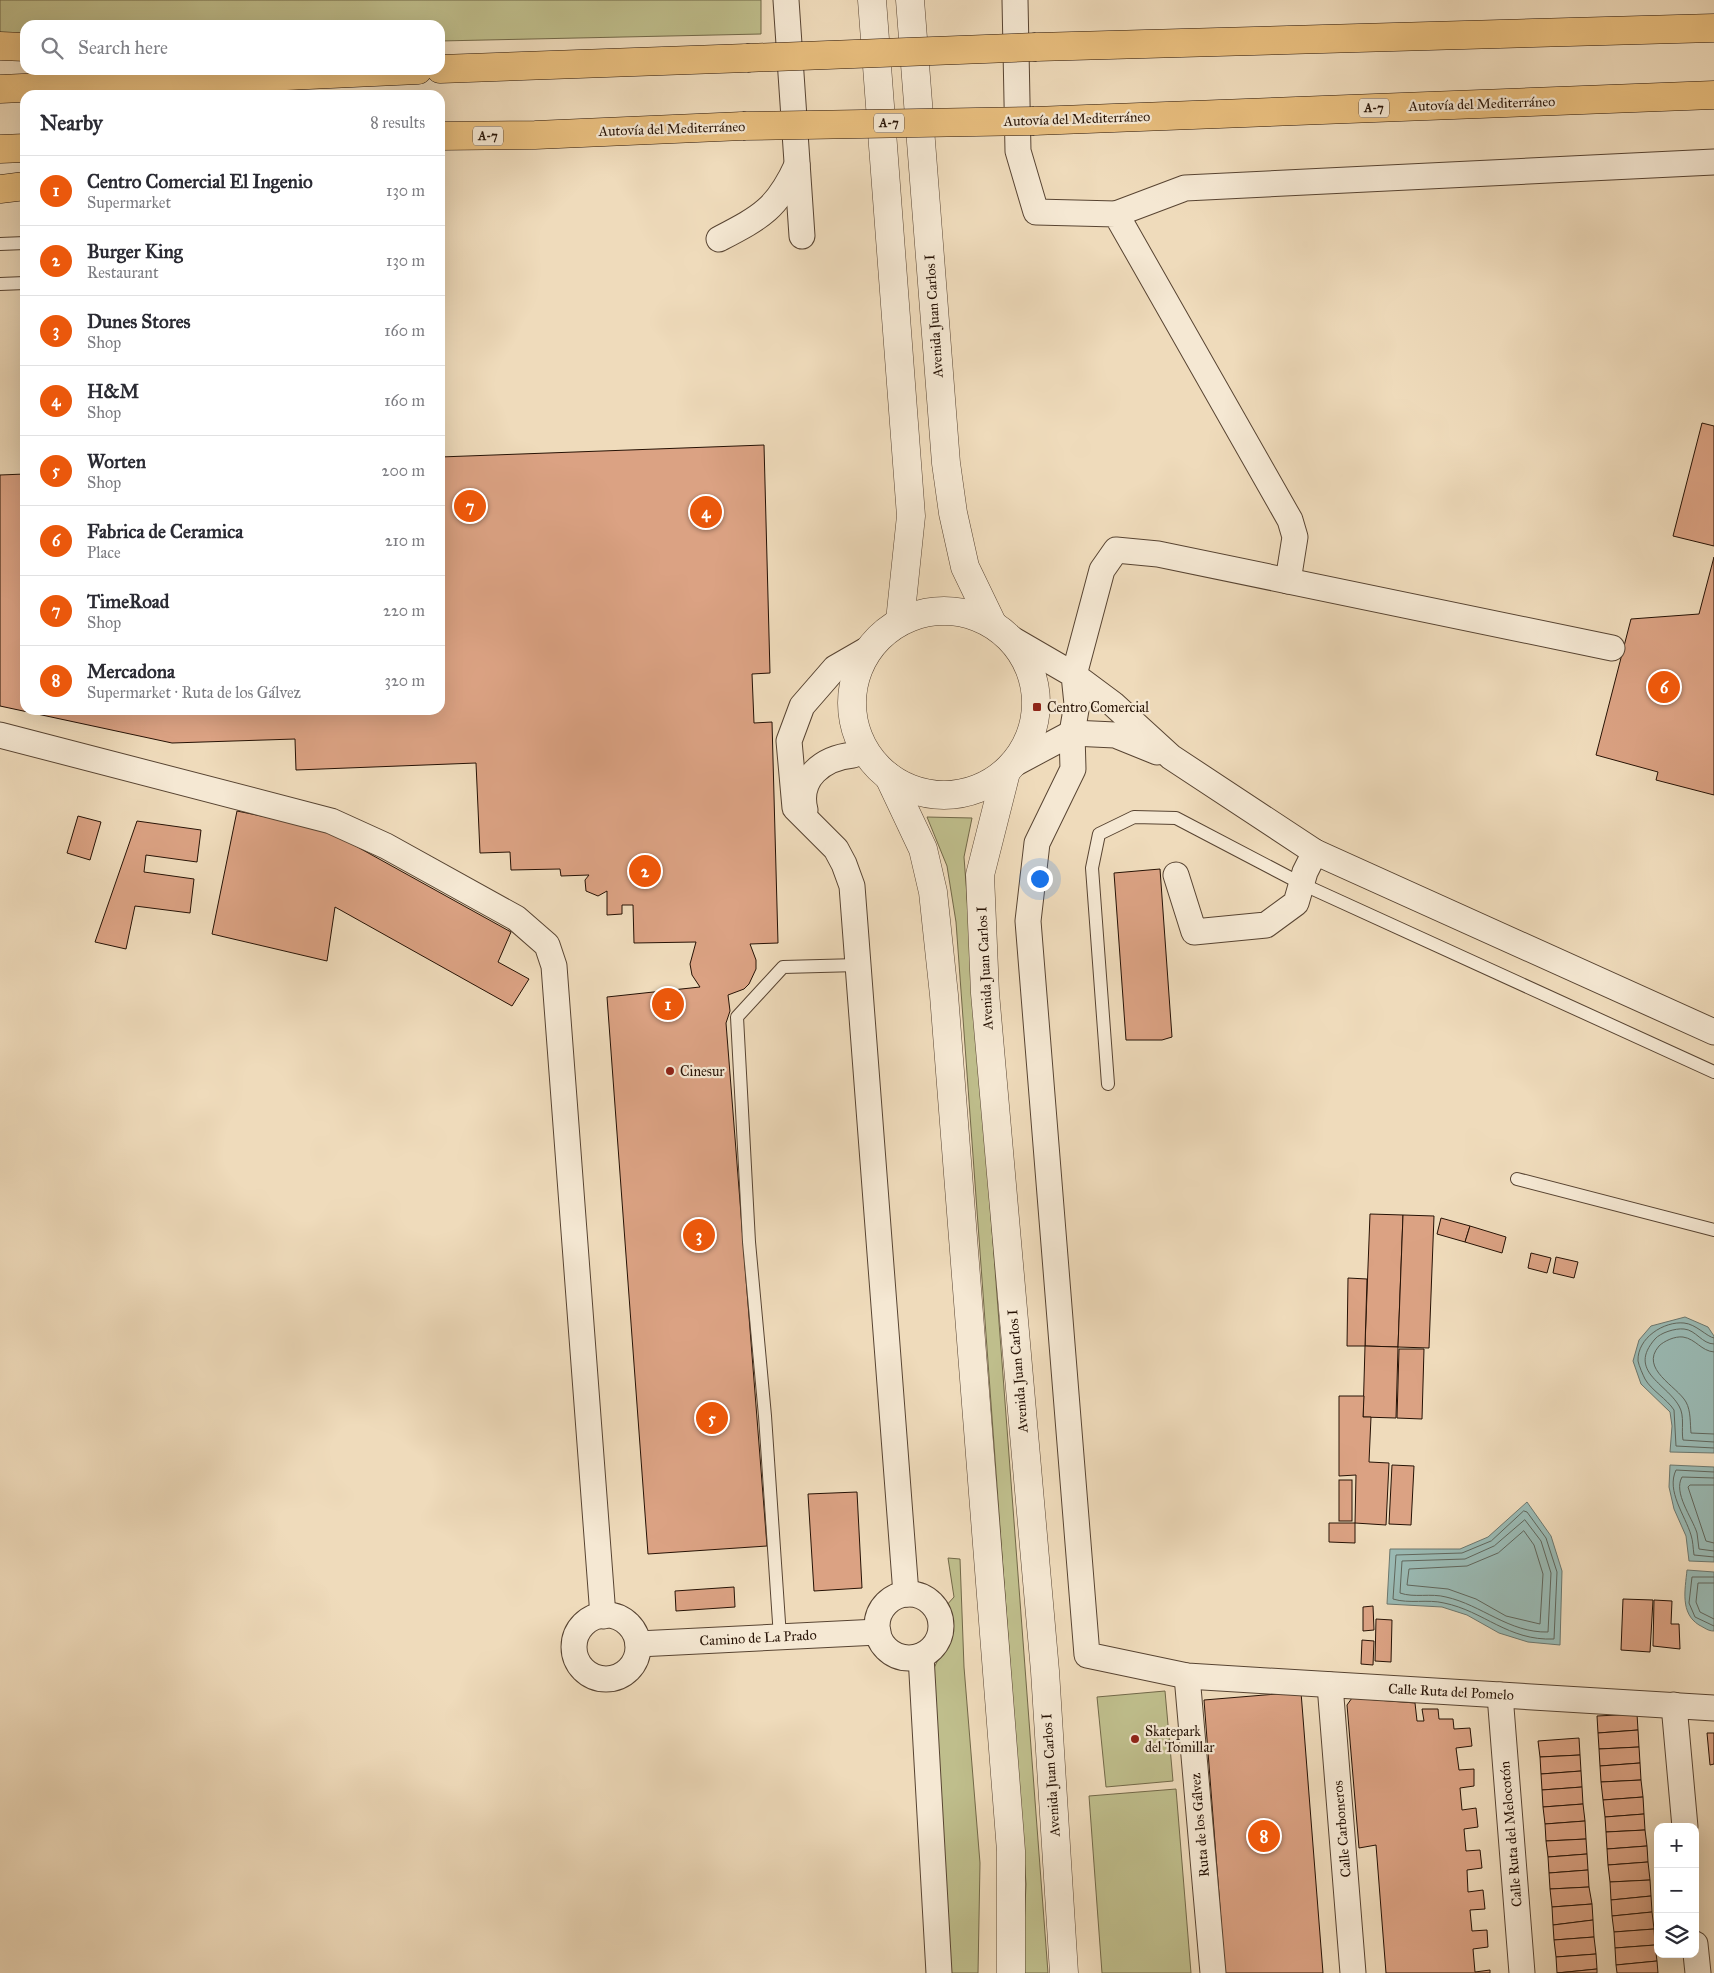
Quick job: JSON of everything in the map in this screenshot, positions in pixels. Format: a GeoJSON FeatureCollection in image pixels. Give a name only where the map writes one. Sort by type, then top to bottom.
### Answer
{"type":"FeatureCollection","features":[{"type":"Feature","properties":{"kind":"highway"},"geometry":{"type":"LineString","coordinates":[[445,69],[1036,47],[1714,28]]}},
{"type":"Feature","properties":{"kind":"highway"},"geometry":{"type":"LineString","coordinates":[[0,46],[20,47]]}},
{"type":"Feature","properties":{"kind":"highway"},"geometry":{"type":"LineString","coordinates":[[445,65],[485,67]]}},
{"type":"Feature","properties":{"kind":"highway"},"geometry":{"type":"LineString","coordinates":[[0,89],[308,75]]}},
{"type":"Feature","properties":{"kind":"highway","name":"Autovía del Mediterráneo"},"geometry":{"type":"LineString","coordinates":[[445,136],[535,135],[743,126],[1034,121],[1714,95]]}},
{"type":"Feature","properties":{"kind":"highway"},"geometry":{"type":"LineString","coordinates":[[445,144],[535,135]]}},
{"type":"Feature","properties":{"kind":"highway"},"geometry":{"type":"LineString","coordinates":[[0,149],[20,148]]}},
{"type":"Feature","properties":{"kind":"highway"},"geometry":{"type":"LineString","coordinates":[[0,189],[20,187]]}},
{"type":"Feature","properties":{"kind":"street"},"geometry":{"type":"LineString","coordinates":[[786,0],[802,236]]}},
{"type":"Feature","properties":{"kind":"street"},"geometry":{"type":"LineString","coordinates":[[872,0],[912,516],[900,621]]}},
{"type":"Feature","properties":{"kind":"street","name":"Avenida Juan Carlos I"},"geometry":{"type":"LineString","coordinates":[[910,0],[946,463],[953,513],[965,567],[1002,631],[1032,671],[1037,707],[1030,738],[1010,768],[980,875],[984,983],[1045,1671],[1064,1973]]}},
{"type":"Feature","properties":{"kind":"street"},"geometry":{"type":"LineString","coordinates":[[1014,0],[1018,151],[1036,212],[1116,214],[1185,188],[1714,162]]}},
{"type":"Feature","properties":{"kind":"street"},"geometry":{"type":"LineString","coordinates":[[719,239],[759,218],[785,191],[797,165]]}},
{"type":"Feature","properties":{"kind":"street"},"geometry":{"type":"LineString","coordinates":[[1116,214],[1290,520],[1295,537],[1288,581]]}},
{"type":"Feature","properties":{"kind":"street"},"geometry":{"type":"LineString","coordinates":[[1072,733],[1077,704],[1074,676],[1102,570],[1116,550],[1158,554],[1612,648]]}},
{"type":"Feature","properties":{"kind":"street"},"geometry":{"type":"LineString","coordinates":[[906,1594],[852,886],[836,849],[795,808],[789,741],[802,706],[835,668],[868,649],[900,621],[916,614],[942,610],[978,616],[1074,676],[1113,704],[1170,757],[1315,852],[1714,1032]]}},
{"type":"Feature","properties":{"kind":"street"},"geometry":{"type":"LineString","coordinates":[[868,649],[858,668],[852,706],[860,741],[870,759],[889,777],[908,788],[942,795],[972,791],[1072,733],[1115,735],[1170,757]]}},
{"type":"Feature","properties":{"kind":"street","name":"Calle Ruta del Pomelo"},"geometry":{"type":"LineString","coordinates":[[1072,733],[1073,769],[1036,843],[1028,921],[1087,1655],[1187,1676],[1714,1708]]}},
{"type":"Feature","properties":{"kind":"street"},"geometry":{"type":"LineString","coordinates":[[0,735],[331,821],[386,846],[516,918],[548,945],[554,966],[603,1616]]}},
{"type":"Feature","properties":{"kind":"street"},"geometry":{"type":"LineString","coordinates":[[814,828],[805,809],[802,794],[810,778],[818,768],[838,756],[853,755]]}},
{"type":"Feature","properties":{"kind":"street"},"geometry":{"type":"LineString","coordinates":[[889,777],[922,849],[933,892],[944,995],[1009,1822],[1011,1973]]}},
{"type":"Feature","properties":{"kind":"street"},"geometry":{"type":"LineString","coordinates":[[1176,876],[1194,932],[1266,925],[1296,903],[1315,852]]}},
{"type":"Feature","properties":{"kind":"street"},"geometry":{"type":"LineString","coordinates":[[906,1594],[924,1597],[933,1604],[940,1615],[942,1626],[940,1638],[933,1648],[921,1656],[911,1658],[890,1652],[879,1638],[878,1632],[879,1615],[885,1605],[899,1595],[906,1594]]}},
{"type":"Feature","properties":{"kind":"street"},"geometry":{"type":"LineString","coordinates":[[603,1616],[620,1618],[630,1625],[637,1636],[638,1644],[636,1660],[630,1670],[618,1678],[606,1680],[587,1674],[576,1659],[574,1648],[576,1637],[583,1624],[596,1617],[603,1616]]}},
{"type":"Feature","properties":{"kind":"street","name":"Camino de La Prado"},"geometry":{"type":"LineString","coordinates":[[638,1644],[878,1632]]}},
{"type":"Feature","properties":{"kind":"street"},"geometry":{"type":"LineString","coordinates":[[921,1656],[939,1973]]}},
{"type":"Feature","properties":{"kind":"street","name":"Ruta de los Gálvez"},"geometry":{"type":"LineString","coordinates":[[1187,1676],[1213,1973]]}},
{"type":"Feature","properties":{"kind":"street","name":"Calle Carboneros"},"geometry":{"type":"LineString","coordinates":[[1330,1685],[1353,1973]]}},
{"type":"Feature","properties":{"kind":"street","name":"Calle Ruta del Melocotón"},"geometry":{"type":"LineString","coordinates":[[1500,1695],[1522,1973]]}},
{"type":"Feature","properties":{"kind":"street"},"geometry":{"type":"LineString","coordinates":[[1674,1705],[1685,1823]]}},
{"type":"Feature","properties":{"kind":"street"},"geometry":{"type":"LineString","coordinates":[[1696,1958],[1698,1973]]}},
{"type":"Feature","properties":{"kind":"lane"},"geometry":{"type":"LineString","coordinates":[[0,244],[20,243]]}},
{"type":"Feature","properties":{"kind":"lane"},"geometry":{"type":"LineString","coordinates":[[0,284],[20,283]]}},
{"type":"Feature","properties":{"kind":"lane"},"geometry":{"type":"LineString","coordinates":[[1108,1084],[1092,868],[1099,834],[1134,817],[1176,818],[1302,884],[1714,1072]]}},
{"type":"Feature","properties":{"kind":"lane"},"geometry":{"type":"LineString","coordinates":[[780,1637],[766,1426],[750,1250],[737,1017],[783,968],[858,965]]}},
{"type":"Feature","properties":{"kind":"lane"},"geometry":{"type":"LineString","coordinates":[[1517,1179],[1714,1230]]}},
{"type":"Feature","properties":{"kind":"shaded area"},"geometry":{"type":"Polygon","coordinates":[[[0,0],[761,0],[761,34],[445,41],[445,20],[20,20],[20,37],[0,36],[0,0]]]}},
{"type":"Feature","properties":{"kind":"shaded area"},"geometry":{"type":"Polygon","coordinates":[[[927,817],[972,818],[964,857],[1048,1973],[1022,1973],[1026,1884],[956,922],[947,866],[927,817]]]}},
{"type":"Feature","properties":{"kind":"shaded area"},"geometry":{"type":"Polygon","coordinates":[[[948,1558],[960,1559],[964,1667],[980,1863],[978,1973],[950,1973],[934,1668],[950,1635],[945,1607],[954,1597],[948,1558]]]}},
{"type":"Feature","properties":{"kind":"shaded area","name":"Skatepark del Tomillar"},"geometry":{"type":"Polygon","coordinates":[[[1165,1691],[1173,1781],[1106,1787],[1097,1697],[1165,1691]]]}},
{"type":"Feature","properties":{"kind":"shaded area"},"geometry":{"type":"Polygon","coordinates":[[[1176,1789],[1191,1973],[1102,1973],[1089,1796],[1176,1789]]]}},
{"type":"Feature","properties":{"kind":"water"},"geometry":{"type":"Polygon","coordinates":[[[1685,1317],[1708,1327],[1714,1336],[1714,1453],[1670,1452],[1672,1426],[1670,1412],[1641,1384],[1633,1361],[1639,1340],[1651,1326],[1685,1317]]]}},
{"type":"Feature","properties":{"kind":"water"},"geometry":{"type":"Polygon","coordinates":[[[1670,1465],[1714,1467],[1714,1562],[1689,1561],[1686,1536],[1674,1509],[1669,1487],[1670,1465]]]}},
{"type":"Feature","properties":{"kind":"water"},"geometry":{"type":"Polygon","coordinates":[[[1527,1502],[1551,1536],[1562,1571],[1560,1645],[1528,1642],[1499,1633],[1467,1615],[1442,1607],[1387,1604],[1390,1549],[1460,1549],[1488,1537],[1527,1502]]]}},
{"type":"Feature","properties":{"kind":"water"},"geometry":{"type":"Polygon","coordinates":[[[1687,1570],[1714,1572],[1714,1631],[1699,1625],[1693,1620],[1686,1608],[1685,1585],[1687,1570]]]}},
{"type":"Feature","properties":{"kind":"building"},"geometry":{"type":"Polygon","coordinates":[[[1702,423],[1714,426],[1714,546],[1673,536],[1702,423]]]}},
{"type":"Feature","properties":{"kind":"building"},"geometry":{"type":"Polygon","coordinates":[[[764,445],[770,673],[752,674],[754,723],[772,722],[778,943],[750,944],[756,960],[756,969],[749,984],[744,989],[728,995],[730,1011],[726,1023],[767,1546],[648,1554],[607,997],[700,987],[692,975],[690,964],[696,942],[634,943],[633,905],[622,905],[622,914],[607,915],[607,891],[598,896],[586,891],[585,880],[589,875],[561,876],[560,869],[511,870],[510,852],[480,853],[476,763],[296,770],[295,739],[172,743],[42,715],[445,715],[445,457],[764,445]]]}},
{"type":"Feature","properties":{"kind":"building"},"geometry":{"type":"Polygon","coordinates":[[[20,474],[20,710],[0,706],[0,475],[20,474]]]}},
{"type":"Feature","properties":{"kind":"building"},"geometry":{"type":"Polygon","coordinates":[[[1714,557],[1714,795],[1656,780],[1658,772],[1596,755],[1631,619],[1699,614],[1714,557]]]}},
{"type":"Feature","properties":{"kind":"building"},"geometry":{"type":"Polygon","coordinates":[[[237,811],[325,829],[511,932],[498,962],[529,979],[512,1006],[335,907],[327,961],[212,934],[237,811]]]}},
{"type":"Feature","properties":{"kind":"building"},"geometry":{"type":"Polygon","coordinates":[[[78,816],[101,822],[90,860],[67,853],[78,816]]]}},
{"type":"Feature","properties":{"kind":"building"},"geometry":{"type":"Polygon","coordinates":[[[137,821],[201,830],[197,862],[146,855],[144,872],[194,879],[190,913],[135,906],[126,949],[95,942],[137,821]]]}},
{"type":"Feature","properties":{"kind":"building"},"geometry":{"type":"Polygon","coordinates":[[[1160,869],[1172,1037],[1162,1040],[1126,1040],[1114,873],[1160,869]]]}},
{"type":"Feature","properties":{"kind":"building"},"geometry":{"type":"Polygon","coordinates":[[[1370,1214],[1403,1215],[1398,1347],[1365,1346],[1370,1214]]]}},
{"type":"Feature","properties":{"kind":"building"},"geometry":{"type":"Polygon","coordinates":[[[1403,1215],[1434,1216],[1429,1348],[1398,1347],[1403,1215]]]}},
{"type":"Feature","properties":{"kind":"building"},"geometry":{"type":"Polygon","coordinates":[[[1441,1218],[1470,1226],[1465,1242],[1437,1234],[1441,1218]]]}},
{"type":"Feature","properties":{"kind":"building"},"geometry":{"type":"Polygon","coordinates":[[[1470,1226],[1506,1237],[1502,1253],[1465,1242],[1470,1226]]]}},
{"type":"Feature","properties":{"kind":"building"},"geometry":{"type":"Polygon","coordinates":[[[1531,1253],[1551,1258],[1547,1273],[1528,1268],[1531,1253]]]}},
{"type":"Feature","properties":{"kind":"building"},"geometry":{"type":"Polygon","coordinates":[[[1556,1257],[1578,1262],[1574,1278],[1553,1273],[1556,1257]]]}},
{"type":"Feature","properties":{"kind":"building"},"geometry":{"type":"Polygon","coordinates":[[[1348,1278],[1367,1279],[1365,1346],[1347,1346],[1348,1278]]]}},
{"type":"Feature","properties":{"kind":"building"},"geometry":{"type":"Polygon","coordinates":[[[1365,1346],[1398,1347],[1396,1418],[1363,1417],[1365,1346]]]}},
{"type":"Feature","properties":{"kind":"building"},"geometry":{"type":"Polygon","coordinates":[[[1399,1349],[1424,1349],[1422,1419],[1397,1418],[1399,1349]]]}},
{"type":"Feature","properties":{"kind":"building"},"geometry":{"type":"Polygon","coordinates":[[[1339,1396],[1364,1396],[1363,1417],[1371,1417],[1369,1462],[1389,1463],[1386,1525],[1355,1523],[1356,1475],[1339,1476],[1339,1396]]]}},
{"type":"Feature","properties":{"kind":"building"},"geometry":{"type":"Polygon","coordinates":[[[1392,1465],[1414,1466],[1411,1525],[1389,1524],[1392,1465]]]}},
{"type":"Feature","properties":{"kind":"building"},"geometry":{"type":"Polygon","coordinates":[[[1339,1480],[1352,1480],[1352,1521],[1339,1521],[1339,1480]]]}},
{"type":"Feature","properties":{"kind":"building"},"geometry":{"type":"Polygon","coordinates":[[[857,1492],[862,1588],[814,1591],[808,1494],[857,1492]]]}},
{"type":"Feature","properties":{"kind":"building"},"geometry":{"type":"Polygon","coordinates":[[[1329,1523],[1355,1523],[1355,1543],[1329,1542],[1329,1523]]]}},
{"type":"Feature","properties":{"kind":"building"},"geometry":{"type":"Polygon","coordinates":[[[734,1587],[735,1607],[676,1611],[675,1591],[734,1587]]]}},
{"type":"Feature","properties":{"kind":"building"},"geometry":{"type":"Polygon","coordinates":[[[1623,1599],[1653,1600],[1650,1652],[1621,1650],[1623,1599]]]}},
{"type":"Feature","properties":{"kind":"building"},"geometry":{"type":"Polygon","coordinates":[[[1654,1600],[1672,1601],[1671,1624],[1679,1624],[1680,1649],[1653,1646],[1654,1600]]]}},
{"type":"Feature","properties":{"kind":"building"},"geometry":{"type":"Polygon","coordinates":[[[1373,1606],[1374,1630],[1363,1631],[1363,1607],[1373,1606]]]}},
{"type":"Feature","properties":{"kind":"building"},"geometry":{"type":"Polygon","coordinates":[[[1376,1619],[1392,1620],[1391,1662],[1375,1661],[1376,1619]]]}},
{"type":"Feature","properties":{"kind":"building"},"geometry":{"type":"Polygon","coordinates":[[[1362,1640],[1374,1641],[1373,1665],[1361,1664],[1362,1640]]]}},
{"type":"Feature","properties":{"kind":"building"},"geometry":{"type":"Polygon","coordinates":[[[1301,1692],[1323,1973],[1225,1973],[1204,1700],[1301,1692]]]}},
{"type":"Feature","properties":{"kind":"building"},"geometry":{"type":"Polygon","coordinates":[[[1352,1698],[1415,1703],[1417,1721],[1424,1721],[1422,1709],[1438,1709],[1439,1719],[1453,1719],[1454,1729],[1470,1728],[1472,1746],[1456,1748],[1459,1770],[1474,1769],[1474,1786],[1460,1788],[1462,1810],[1476,1808],[1478,1827],[1464,1829],[1466,1851],[1480,1850],[1482,1868],[1467,1870],[1468,1892],[1483,1890],[1485,1909],[1470,1910],[1472,1931],[1487,1930],[1488,1947],[1473,1949],[1475,1972],[1490,1970],[1490,1973],[1386,1973],[1376,1845],[1359,1848],[1347,1705],[1352,1698]]]}},
{"type":"Feature","properties":{"kind":"building"},"geometry":{"type":"Polygon","coordinates":[[[1637,1714],[1638,1730],[1598,1733],[1597,1716],[1637,1714]]]}},
{"type":"Feature","properties":{"kind":"building"},"geometry":{"type":"Polygon","coordinates":[[[1638,1730],[1639,1747],[1599,1749],[1598,1733],[1638,1730]]]}},
{"type":"Feature","properties":{"kind":"building"},"geometry":{"type":"Polygon","coordinates":[[[1707,1733],[1714,1733],[1714,1764],[1710,1765],[1707,1733]]]}},
{"type":"Feature","properties":{"kind":"building"},"geometry":{"type":"Polygon","coordinates":[[[1579,1738],[1580,1755],[1540,1757],[1538,1741],[1579,1738]]]}},
{"type":"Feature","properties":{"kind":"building"},"geometry":{"type":"Polygon","coordinates":[[[1639,1747],[1640,1763],[1600,1766],[1599,1749],[1639,1747]]]}},
{"type":"Feature","properties":{"kind":"building"},"geometry":{"type":"Polygon","coordinates":[[[1580,1755],[1581,1771],[1541,1774],[1540,1757],[1580,1755]]]}},
{"type":"Feature","properties":{"kind":"building"},"geometry":{"type":"Polygon","coordinates":[[[1640,1763],[1641,1780],[1601,1782],[1600,1766],[1640,1763]]]}},
{"type":"Feature","properties":{"kind":"building"},"geometry":{"type":"Polygon","coordinates":[[[1581,1771],[1582,1787],[1542,1790],[1541,1774],[1581,1771]]]}},
{"type":"Feature","properties":{"kind":"building"},"geometry":{"type":"Polygon","coordinates":[[[1641,1780],[1643,1797],[1603,1800],[1601,1782],[1641,1780]]]}},
{"type":"Feature","properties":{"kind":"building"},"geometry":{"type":"Polygon","coordinates":[[[1582,1787],[1583,1804],[1543,1807],[1542,1790],[1582,1787]]]}},
{"type":"Feature","properties":{"kind":"building"},"geometry":{"type":"Polygon","coordinates":[[[1643,1797],[1644,1814],[1605,1817],[1603,1800],[1643,1797]]]}},
{"type":"Feature","properties":{"kind":"building"},"geometry":{"type":"Polygon","coordinates":[[[1583,1804],[1585,1821],[1545,1824],[1543,1807],[1583,1804]]]}},
{"type":"Feature","properties":{"kind":"building"},"geometry":{"type":"Polygon","coordinates":[[[1644,1814],[1645,1830],[1606,1832],[1605,1817],[1644,1814]]]}},
{"type":"Feature","properties":{"kind":"building"},"geometry":{"type":"Polygon","coordinates":[[[1585,1821],[1586,1839],[1546,1841],[1545,1824],[1585,1821]]]}},
{"type":"Feature","properties":{"kind":"building"},"geometry":{"type":"Polygon","coordinates":[[[1645,1830],[1647,1846],[1607,1849],[1606,1832],[1645,1830]]]}},
{"type":"Feature","properties":{"kind":"building"},"geometry":{"type":"Polygon","coordinates":[[[1586,1839],[1587,1854],[1548,1857],[1546,1841],[1586,1839]]]}},
{"type":"Feature","properties":{"kind":"building"},"geometry":{"type":"Polygon","coordinates":[[[1647,1846],[1648,1862],[1608,1865],[1607,1849],[1647,1846]]]}},
{"type":"Feature","properties":{"kind":"building"},"geometry":{"type":"Polygon","coordinates":[[[1587,1854],[1588,1870],[1549,1873],[1548,1857],[1587,1854]]]}},
{"type":"Feature","properties":{"kind":"building"},"geometry":{"type":"Polygon","coordinates":[[[1648,1862],[1650,1880],[1610,1882],[1608,1865],[1648,1862]]]}},
{"type":"Feature","properties":{"kind":"building"},"geometry":{"type":"Polygon","coordinates":[[[1588,1870],[1589,1887],[1550,1889],[1549,1873],[1588,1870]]]}},
{"type":"Feature","properties":{"kind":"building"},"geometry":{"type":"Polygon","coordinates":[[[1650,1880],[1651,1896],[1611,1900],[1610,1882],[1650,1880]]]}},
{"type":"Feature","properties":{"kind":"building"},"geometry":{"type":"Polygon","coordinates":[[[1589,1887],[1592,1904],[1552,1907],[1550,1889],[1589,1887]]]}},
{"type":"Feature","properties":{"kind":"building"},"geometry":{"type":"Polygon","coordinates":[[[1651,1896],[1652,1912],[1612,1916],[1611,1900],[1651,1896]]]}},
{"type":"Feature","properties":{"kind":"building"},"geometry":{"type":"Polygon","coordinates":[[[1592,1904],[1593,1920],[1553,1925],[1552,1907],[1592,1904]]]}},
{"type":"Feature","properties":{"kind":"building"},"geometry":{"type":"Polygon","coordinates":[[[1652,1912],[1654,1929],[1614,1932],[1612,1916],[1652,1912]]]}},
{"type":"Feature","properties":{"kind":"building"},"geometry":{"type":"Polygon","coordinates":[[[1593,1920],[1594,1937],[1554,1940],[1553,1925],[1593,1920]]]}},
{"type":"Feature","properties":{"kind":"building"},"geometry":{"type":"Polygon","coordinates":[[[1654,1929],[1654,1945],[1615,1948],[1614,1932],[1654,1929]]]}},
{"type":"Feature","properties":{"kind":"building"},"geometry":{"type":"Polygon","coordinates":[[[1594,1937],[1596,1954],[1556,1957],[1554,1940],[1594,1937]]]}},
{"type":"Feature","properties":{"kind":"building"},"geometry":{"type":"Polygon","coordinates":[[[1654,1945],[1654,1958],[1657,1958],[1657,1961],[1616,1965],[1615,1948],[1654,1945]]]}},
{"type":"Feature","properties":{"kind":"building"},"geometry":{"type":"Polygon","coordinates":[[[1596,1954],[1597,1969],[1557,1973],[1556,1957],[1596,1954]]]}},
{"type":"Feature","properties":{"kind":"building"},"geometry":{"type":"Polygon","coordinates":[[[1657,1961],[1658,1973],[1617,1973],[1616,1965],[1657,1961]]]}},
{"type":"Feature","properties":{"kind":"building"},"geometry":{"type":"Polygon","coordinates":[[[1597,1969],[1597,1973],[1557,1973],[1597,1969]]]}},
{"type":"Feature","properties":{"kind":"place","name":"TimeRoad"},"geometry":{"type":"Point","coordinates":[470,506]}},
{"type":"Feature","properties":{"kind":"place","name":"H&M"},"geometry":{"type":"Point","coordinates":[706,512]}},
{"type":"Feature","properties":{"kind":"place","name":"Fabrica de Ceramica"},"geometry":{"type":"Point","coordinates":[1664,687]}},
{"type":"Feature","properties":{"kind":"place","name":"Centro Comercial"},"geometry":{"type":"Point","coordinates":[1037,707]}},
{"type":"Feature","properties":{"kind":"place","name":"Burger King"},"geometry":{"type":"Point","coordinates":[645,871]}},
{"type":"Feature","properties":{"kind":"place","name":"Centro Comercial El Ingenio"},"geometry":{"type":"Point","coordinates":[668,1004]}},
{"type":"Feature","properties":{"kind":"place","name":"Cinesur"},"geometry":{"type":"Point","coordinates":[670,1071]}},
{"type":"Feature","properties":{"kind":"place","name":"Dunes Stores"},"geometry":{"type":"Point","coordinates":[699,1235]}},
{"type":"Feature","properties":{"kind":"place","name":"Worten"},"geometry":{"type":"Point","coordinates":[712,1418]}},
{"type":"Feature","properties":{"kind":"place","name":"Skatepark del Tomillar"},"geometry":{"type":"Point","coordinates":[1135,1739]}},
{"type":"Feature","properties":{"kind":"place","name":"Mercadona"},"geometry":{"type":"Point","coordinates":[1264,1836]}}]}
